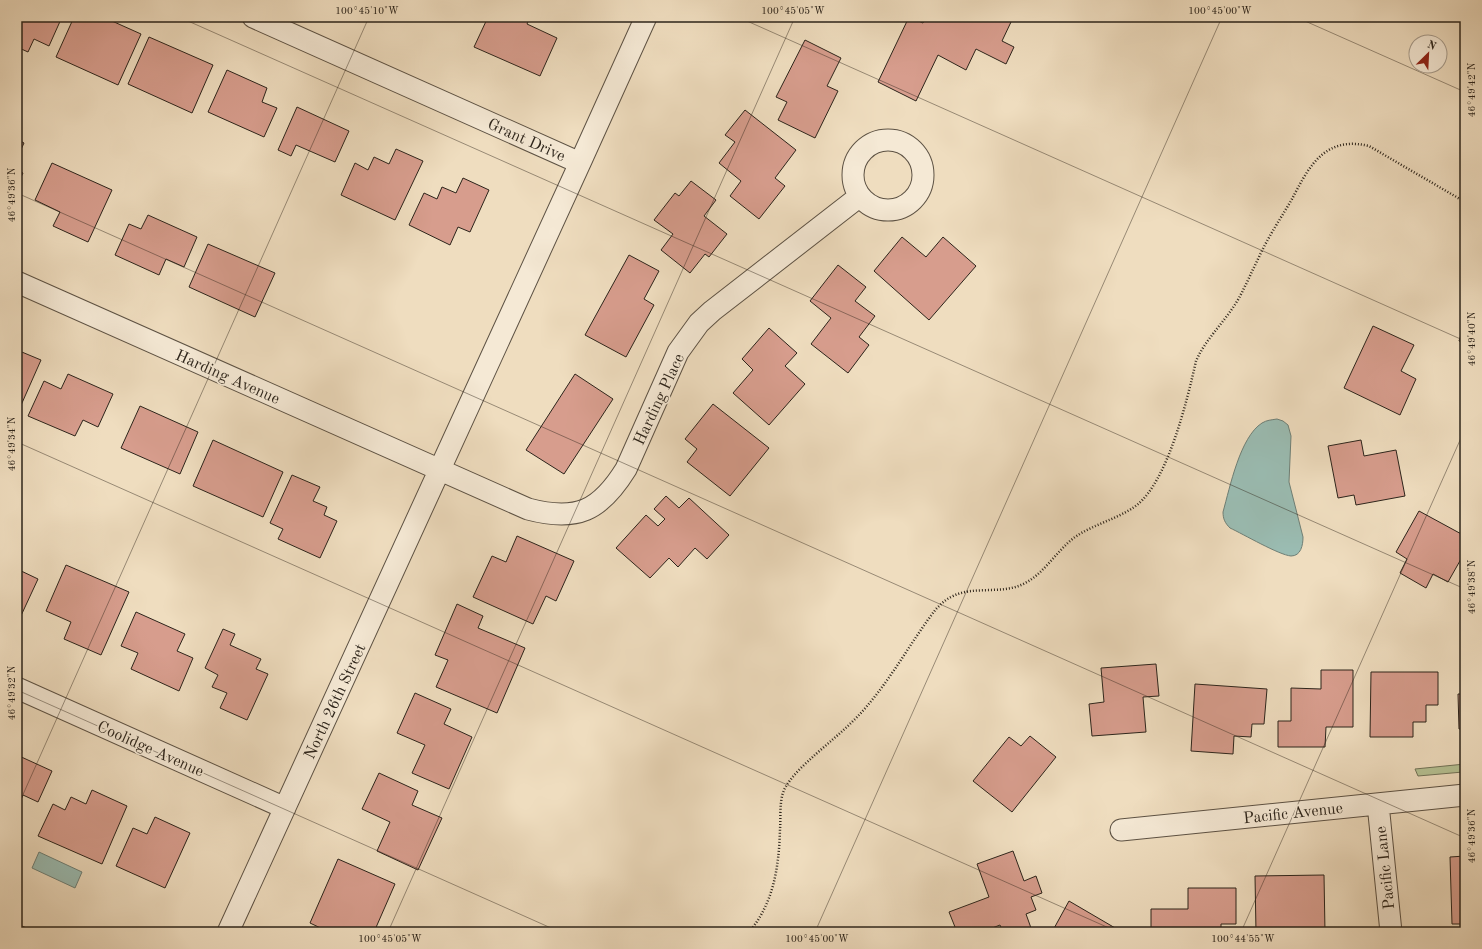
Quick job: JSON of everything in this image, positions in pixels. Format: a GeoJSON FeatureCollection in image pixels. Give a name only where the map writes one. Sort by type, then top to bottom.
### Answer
{"type":"FeatureCollection","features":[{"type":"Feature","properties":{"kind":"street"},"geometry":{"type":"LineString","coordinates":[[580,163],[646,17]]}},
{"type":"Feature","properties":{"kind":"street","name":"Grant Drive"},"geometry":{"type":"LineString","coordinates":[[266,20],[580,163],[439,470]]}},
{"type":"Feature","properties":{"kind":"street","name":"Harding Place"},"geometry":{"type":"LineString","coordinates":[[439,470],[528,509],[545,514],[563,515],[583,511],[601,501],[615,487],[626,469],[678,352],[699,323],[860,196]]}},
{"type":"Feature","properties":{"kind":"street","name":"Harding Avenue"},"geometry":{"type":"LineString","coordinates":[[17,282],[439,470]]}},
{"type":"Feature","properties":{"kind":"street","name":"North 26th Street"},"geometry":{"type":"LineString","coordinates":[[228,932],[439,470]]}},
{"type":"Feature","properties":{"kind":"street","name":"Coolidge Avenue"},"geometry":{"type":"LineString","coordinates":[[17,688],[285,808]]}},
{"type":"Feature","properties":{"kind":"street","name":"Pacific Avenue"},"geometry":{"type":"LineString","coordinates":[[1121,830],[1465,795]]}},
{"type":"Feature","properties":{"kind":"street","name":"Pacific Lane"},"geometry":{"type":"LineString","coordinates":[[1378,804],[1391,932]]}},
{"type":"Feature","properties":{"kind":"path"},"geometry":{"type":"LineString","coordinates":[[749,932],[764,913],[774,882],[780,846],[781,801],[789,782],[805,764],[851,723],[867,706],[936,609],[953,596],[964,593],[1003,589],[1022,584],[1033,578],[1064,546],[1076,537],[1127,511],[1145,497],[1152,489],[1159,477],[1172,444],[1196,362],[1201,350],[1233,307],[1259,256],[1311,166],[1332,148],[1344,144],[1357,143],[1369,146],[1465,202]]}},
{"type":"Feature","properties":{"kind":"green space"},"geometry":{"type":"Polygon","coordinates":[[[1465,764],[1463,772],[1418,776],[1415,769],[1465,764]]]}},
{"type":"Feature","properties":{"kind":"water"},"geometry":{"type":"Polygon","coordinates":[[[1277,419],[1288,425],[1291,436],[1289,482],[1303,537],[1302,547],[1294,556],[1285,555],[1230,528],[1225,521],[1223,514],[1237,463],[1248,439],[1254,430],[1262,423],[1277,419]]]}},
{"type":"Feature","properties":{"kind":"water"},"geometry":{"type":"Polygon","coordinates":[[[39,852],[82,872],[75,888],[32,868],[39,852]]]}},
{"type":"Feature","properties":{"kind":"building"},"geometry":{"type":"Polygon","coordinates":[[[17,17],[62,17],[49,46],[34,39],[28,52],[17,47],[17,17]]]}},
{"type":"Feature","properties":{"kind":"building"},"geometry":{"type":"Polygon","coordinates":[[[74,17],[103,17],[141,34],[118,85],[56,57],[74,17]]]}},
{"type":"Feature","properties":{"kind":"building"},"geometry":{"type":"Polygon","coordinates":[[[488,17],[530,17],[527,24],[557,38],[540,76],[474,47],[488,17]]]}},
{"type":"Feature","properties":{"kind":"building"},"geometry":{"type":"Polygon","coordinates":[[[909,17],[923,23],[926,17],[1001,17],[1011,22],[1002,41],[1014,47],[1006,64],[976,49],[966,70],[938,55],[916,101],[878,82],[909,17]]]}},
{"type":"Feature","properties":{"kind":"building"},"geometry":{"type":"Polygon","coordinates":[[[149,37],[213,65],[192,113],[128,84],[149,37]]]}},
{"type":"Feature","properties":{"kind":"building"},"geometry":{"type":"Polygon","coordinates":[[[805,40],[841,58],[827,86],[838,91],[815,138],[778,120],[787,102],[776,97],[805,40]]]}},
{"type":"Feature","properties":{"kind":"building"},"geometry":{"type":"Polygon","coordinates":[[[227,70],[267,88],[262,102],[277,108],[264,137],[208,112],[227,70]]]}},
{"type":"Feature","properties":{"kind":"building"},"geometry":{"type":"Polygon","coordinates":[[[297,107],[349,131],[335,162],[296,145],[291,156],[278,150],[297,107]]]}},
{"type":"Feature","properties":{"kind":"building"},"geometry":{"type":"Polygon","coordinates":[[[745,110],[796,150],[775,178],[785,186],[759,219],[730,196],[741,181],[719,163],[735,142],[725,135],[745,110]]]}},
{"type":"Feature","properties":{"kind":"building"},"geometry":{"type":"Polygon","coordinates":[[[17,139],[24,143],[17,158],[17,139]]]}},
{"type":"Feature","properties":{"kind":"building"},"geometry":{"type":"Polygon","coordinates":[[[396,149],[423,161],[395,220],[341,195],[355,163],[368,170],[374,157],[389,164],[396,149]]]}},
{"type":"Feature","properties":{"kind":"building"},"geometry":{"type":"Polygon","coordinates":[[[52,163],[112,190],[88,242],[53,226],[60,212],[35,200],[52,163]]]}},
{"type":"Feature","properties":{"kind":"building"},"geometry":{"type":"Polygon","coordinates":[[[17,170],[23,173],[17,185],[17,170]]]}},
{"type":"Feature","properties":{"kind":"building"},"geometry":{"type":"Polygon","coordinates":[[[463,178],[489,190],[470,232],[458,227],[450,245],[409,225],[424,193],[437,199],[442,187],[456,193],[463,178]]]}},
{"type":"Feature","properties":{"kind":"building"},"geometry":{"type":"Polygon","coordinates":[[[691,181],[716,200],[704,216],[727,234],[709,257],[705,254],[690,273],[661,250],[673,234],[654,220],[675,193],[679,196],[691,181]]]}},
{"type":"Feature","properties":{"kind":"building"},"geometry":{"type":"Polygon","coordinates":[[[148,215],[197,237],[184,267],[166,259],[159,275],[115,255],[129,224],[141,229],[148,215]]]}},
{"type":"Feature","properties":{"kind":"building"},"geometry":{"type":"Polygon","coordinates":[[[902,237],[926,257],[943,237],[976,266],[929,320],[874,271],[902,237]]]}},
{"type":"Feature","properties":{"kind":"building"},"geometry":{"type":"Polygon","coordinates":[[[208,244],[275,273],[255,317],[189,287],[208,244]]]}},
{"type":"Feature","properties":{"kind":"building"},"geometry":{"type":"Polygon","coordinates":[[[629,255],[659,271],[644,299],[654,305],[626,357],[585,335],[629,255]]]}},
{"type":"Feature","properties":{"kind":"building"},"geometry":{"type":"Polygon","coordinates":[[[838,265],[866,287],[855,301],[875,316],[859,337],[869,345],[848,373],[811,344],[831,318],[810,301],[838,265]]]}},
{"type":"Feature","properties":{"kind":"building"},"geometry":{"type":"Polygon","coordinates":[[[1465,322],[1465,343],[1459,341],[1465,322]]]}},
{"type":"Feature","properties":{"kind":"building"},"geometry":{"type":"Polygon","coordinates":[[[1373,326],[1414,345],[1401,371],[1416,379],[1400,415],[1344,388],[1373,326]]]}},
{"type":"Feature","properties":{"kind":"building"},"geometry":{"type":"Polygon","coordinates":[[[769,328],[797,353],[785,366],[805,384],[769,425],[733,393],[753,370],[742,359],[769,328]]]}},
{"type":"Feature","properties":{"kind":"building"},"geometry":{"type":"Polygon","coordinates":[[[17,350],[41,360],[18,412],[17,411],[17,350]]]}},
{"type":"Feature","properties":{"kind":"building"},"geometry":{"type":"Polygon","coordinates":[[[68,374],[113,394],[98,427],[83,420],[75,436],[28,416],[44,381],[61,389],[68,374]]]}},
{"type":"Feature","properties":{"kind":"building"},"geometry":{"type":"Polygon","coordinates":[[[575,374],[613,399],[564,474],[526,450],[575,374]]]}},
{"type":"Feature","properties":{"kind":"building"},"geometry":{"type":"Polygon","coordinates":[[[713,404],[769,448],[730,496],[687,462],[697,449],[685,439],[713,404]]]}},
{"type":"Feature","properties":{"kind":"building"},"geometry":{"type":"Polygon","coordinates":[[[140,406],[198,432],[180,474],[121,448],[140,406]]]}},
{"type":"Feature","properties":{"kind":"building"},"geometry":{"type":"Polygon","coordinates":[[[213,440],[283,472],[263,517],[193,486],[213,440]]]}},
{"type":"Feature","properties":{"kind":"building"},"geometry":{"type":"Polygon","coordinates":[[[1361,440],[1364,456],[1396,450],[1405,496],[1356,505],[1354,495],[1338,498],[1328,446],[1361,440]]]}},
{"type":"Feature","properties":{"kind":"building"},"geometry":{"type":"Polygon","coordinates":[[[292,475],[320,487],[313,501],[327,507],[324,515],[337,521],[320,558],[278,539],[283,529],[270,523],[292,475]]]}},
{"type":"Feature","properties":{"kind":"building"},"geometry":{"type":"Polygon","coordinates":[[[666,496],[679,508],[689,498],[729,535],[707,559],[695,548],[678,567],[669,558],[650,578],[616,548],[646,515],[658,526],[665,519],[654,509],[666,496]]]}},
{"type":"Feature","properties":{"kind":"building"},"geometry":{"type":"Polygon","coordinates":[[[1419,511],[1465,536],[1465,552],[1448,582],[1433,574],[1426,588],[1400,573],[1407,559],[1396,552],[1419,511]]]}},
{"type":"Feature","properties":{"kind":"building"},"geometry":{"type":"Polygon","coordinates":[[[517,536],[574,561],[556,601],[546,596],[533,624],[473,597],[492,556],[506,562],[517,536]]]}},
{"type":"Feature","properties":{"kind":"building"},"geometry":{"type":"Polygon","coordinates":[[[66,565],[129,592],[101,655],[64,639],[71,622],[46,611],[66,565]]]}},
{"type":"Feature","properties":{"kind":"building"},"geometry":{"type":"Polygon","coordinates":[[[17,569],[38,579],[19,620],[17,619],[17,569]]]}},
{"type":"Feature","properties":{"kind":"building"},"geometry":{"type":"Polygon","coordinates":[[[457,604],[483,616],[478,628],[525,648],[497,713],[436,687],[448,660],[435,655],[457,604]]]}},
{"type":"Feature","properties":{"kind":"building"},"geometry":{"type":"Polygon","coordinates":[[[136,612],[185,634],[177,651],[193,658],[179,691],[131,669],[138,653],[121,646],[136,612]]]}},
{"type":"Feature","properties":{"kind":"building"},"geometry":{"type":"Polygon","coordinates":[[[223,629],[235,634],[230,645],[261,659],[256,669],[268,674],[247,720],[220,708],[227,693],[212,687],[218,675],[205,668],[223,629]]]}},
{"type":"Feature","properties":{"kind":"building"},"geometry":{"type":"Polygon","coordinates":[[[1156,664],[1159,696],[1143,697],[1146,732],[1092,736],[1089,704],[1104,702],[1101,668],[1156,664]]]}},
{"type":"Feature","properties":{"kind":"building"},"geometry":{"type":"Polygon","coordinates":[[[1321,670],[1353,670],[1353,727],[1326,727],[1325,747],[1278,747],[1278,721],[1291,721],[1291,688],[1321,689],[1321,670]]]}},
{"type":"Feature","properties":{"kind":"building"},"geometry":{"type":"Polygon","coordinates":[[[1371,672],[1438,672],[1438,705],[1426,705],[1426,722],[1413,722],[1413,737],[1370,737],[1371,672]]]}},
{"type":"Feature","properties":{"kind":"building"},"geometry":{"type":"Polygon","coordinates":[[[1195,684],[1267,689],[1264,724],[1252,724],[1251,737],[1234,736],[1233,754],[1191,751],[1195,684]]]}},
{"type":"Feature","properties":{"kind":"building"},"geometry":{"type":"Polygon","coordinates":[[[415,693],[451,709],[444,724],[472,737],[449,789],[412,773],[425,745],[397,733],[415,693]]]}},
{"type":"Feature","properties":{"kind":"building"},"geometry":{"type":"Polygon","coordinates":[[[1458,694],[1465,694],[1465,729],[1459,729],[1458,694]]]}},
{"type":"Feature","properties":{"kind":"building"},"geometry":{"type":"Polygon","coordinates":[[[1030,736],[1056,757],[1012,812],[973,781],[1009,737],[1021,746],[1030,736]]]}},
{"type":"Feature","properties":{"kind":"building"},"geometry":{"type":"Polygon","coordinates":[[[17,755],[52,771],[38,802],[23,795],[17,809],[17,755]]]}},
{"type":"Feature","properties":{"kind":"building"},"geometry":{"type":"Polygon","coordinates":[[[379,773],[418,791],[412,805],[442,818],[418,870],[377,851],[390,822],[362,809],[379,773]]]}},
{"type":"Feature","properties":{"kind":"building"},"geometry":{"type":"Polygon","coordinates":[[[92,790],[127,806],[102,864],[38,836],[53,804],[65,810],[71,797],[86,804],[92,790]]]}},
{"type":"Feature","properties":{"kind":"building"},"geometry":{"type":"Polygon","coordinates":[[[155,817],[190,833],[165,888],[116,866],[133,828],[147,834],[155,817]]]}},
{"type":"Feature","properties":{"kind":"building"},"geometry":{"type":"Polygon","coordinates":[[[1013,851],[1024,881],[1036,876],[1042,893],[1031,897],[1036,910],[1026,914],[1031,928],[1021,932],[1003,932],[1000,925],[982,932],[957,932],[949,912],[989,897],[977,864],[1013,851]]]}},
{"type":"Feature","properties":{"kind":"building"},"geometry":{"type":"Polygon","coordinates":[[[1465,856],[1465,924],[1452,924],[1450,857],[1465,856]]]}},
{"type":"Feature","properties":{"kind":"building"},"geometry":{"type":"Polygon","coordinates":[[[338,859],[395,884],[374,932],[329,932],[310,923],[338,859]]]}},
{"type":"Feature","properties":{"kind":"building"},"geometry":{"type":"Polygon","coordinates":[[[1324,875],[1325,932],[1256,932],[1255,876],[1324,875]]]}},
{"type":"Feature","properties":{"kind":"building"},"geometry":{"type":"Polygon","coordinates":[[[1188,888],[1236,888],[1236,924],[1221,924],[1221,932],[1151,932],[1151,909],[1188,909],[1188,888]]]}},
{"type":"Feature","properties":{"kind":"building"},"geometry":{"type":"Polygon","coordinates":[[[1069,901],[1122,932],[1052,932],[1069,901]]]}},
{"type":"Feature","properties":{"kind":"building"},"geometry":{"type":"Polygon","coordinates":[[[17,924],[36,932],[17,932],[17,924]]]}}]}
